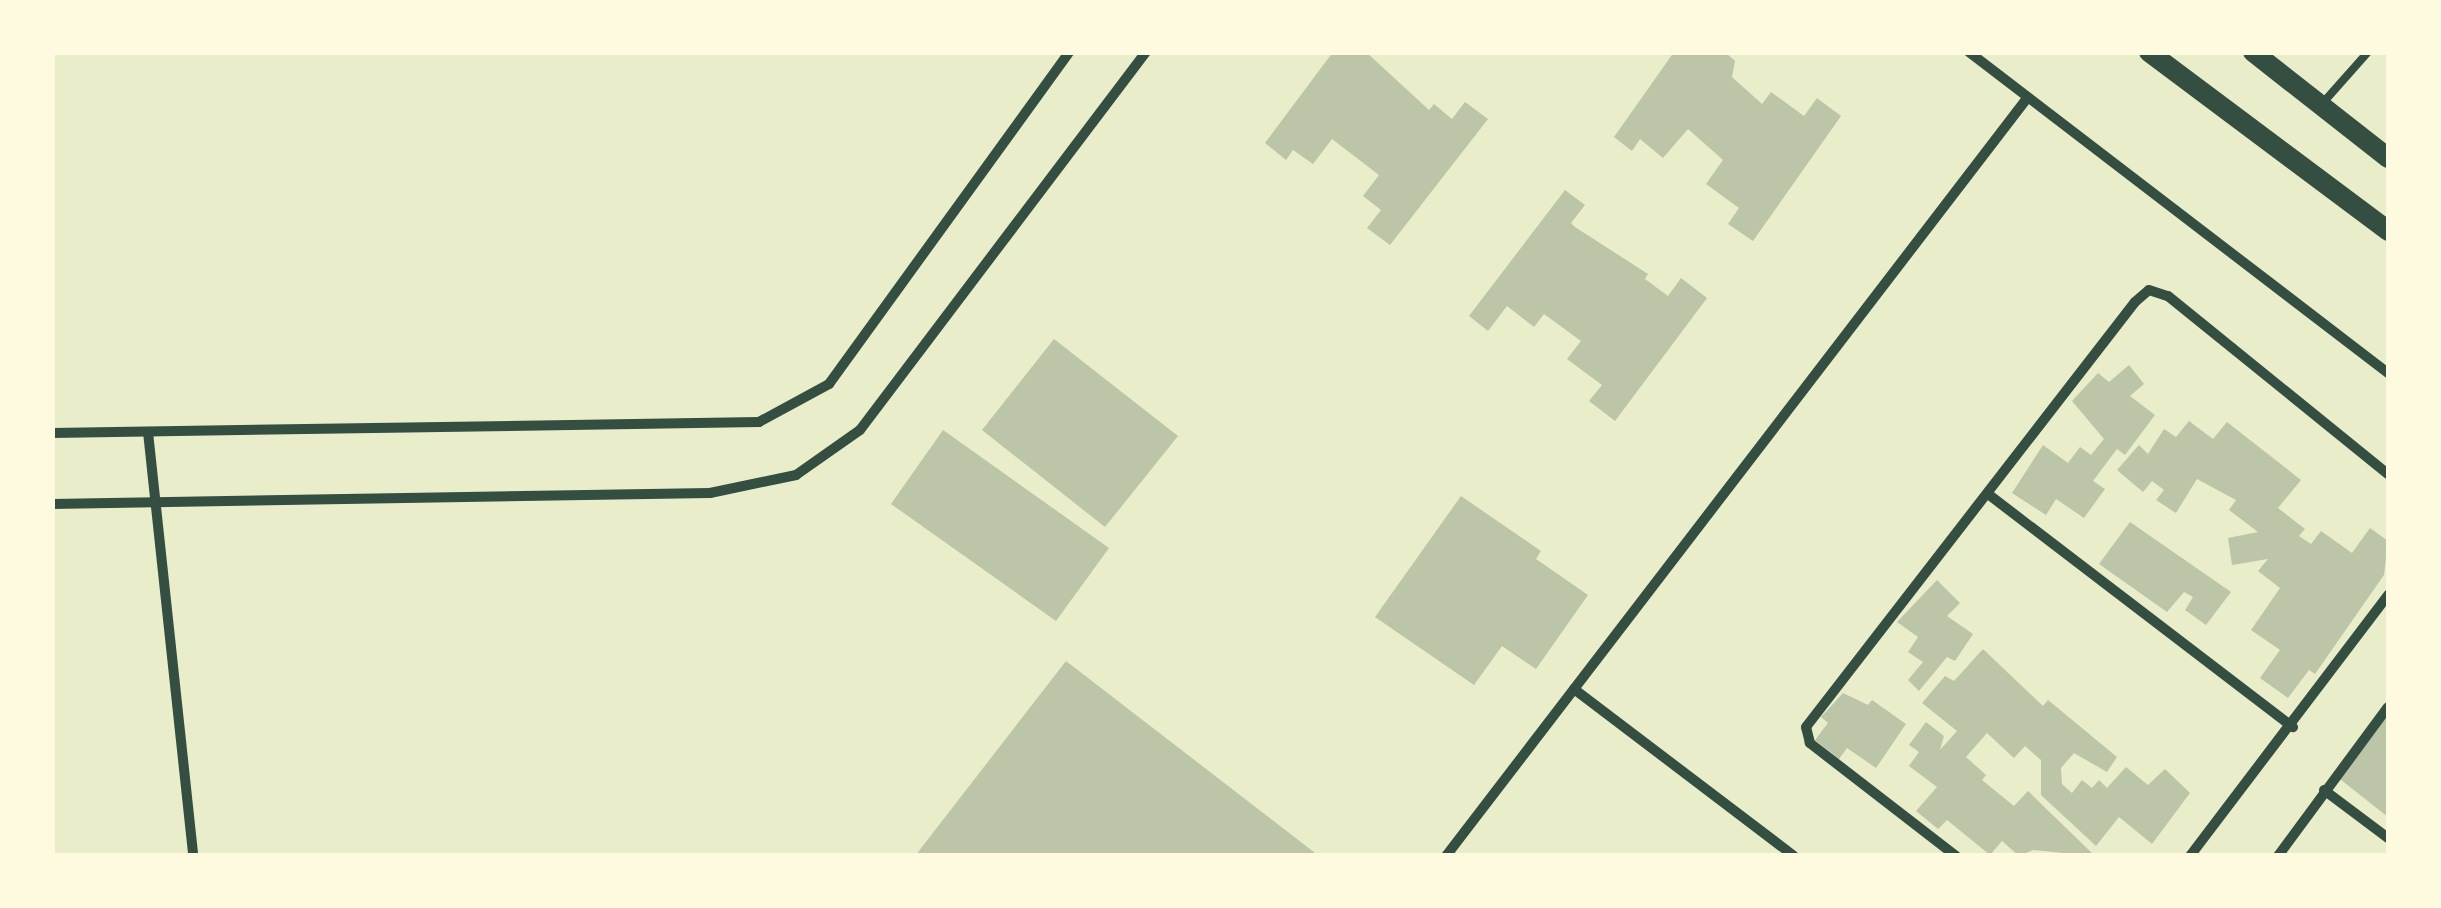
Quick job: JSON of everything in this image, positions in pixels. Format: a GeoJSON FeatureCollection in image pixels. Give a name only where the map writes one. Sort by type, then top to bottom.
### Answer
{"type":"FeatureCollection","features":[{"type":"Feature","properties":{"kind":"main road"},"geometry":{"type":"LineString","coordinates":[[2150,52],[2388,231]]}},
{"type":"Feature","properties":{"kind":"main road"},"geometry":{"type":"LineString","coordinates":[[2253,52],[2388,158]]}},
{"type":"Feature","properties":{"kind":"street"},"geometry":{"type":"LineString","coordinates":[[52,432],[759,422],[829,384],[1068,52]]}},
{"type":"Feature","properties":{"kind":"street"},"geometry":{"type":"LineString","coordinates":[[52,504],[710,492],[796,474],[860,430],[1146,52]]}},
{"type":"Feature","properties":{"kind":"street"},"geometry":{"type":"LineString","coordinates":[[1969,52],[2388,373]]}},
{"type":"Feature","properties":{"kind":"street"},"geometry":{"type":"LineString","coordinates":[[1446,856],[2028,98]]}},
{"type":"Feature","properties":{"kind":"street"},"geometry":{"type":"LineString","coordinates":[[1956,856],[1810,743],[1806,727],[2149,290],[2168,296],[2388,474]]}},
{"type":"Feature","properties":{"kind":"street"},"geometry":{"type":"LineString","coordinates":[[148,432],[193,856]]}},
{"type":"Feature","properties":{"kind":"street"},"geometry":{"type":"LineString","coordinates":[[1988,494],[2293,727]]}},
{"type":"Feature","properties":{"kind":"street"},"geometry":{"type":"LineString","coordinates":[[2190,856],[2293,727],[2388,594]]}},
{"type":"Feature","properties":{"kind":"street"},"geometry":{"type":"LineString","coordinates":[[1574,689],[1794,856]]}},
{"type":"Feature","properties":{"kind":"street"},"geometry":{"type":"LineString","coordinates":[[2278,856],[2388,707]]}},
{"type":"Feature","properties":{"kind":"street"},"geometry":{"type":"LineString","coordinates":[[2324,790],[2388,838]]}},
{"type":"Feature","properties":{"kind":"lane"},"geometry":{"type":"LineString","coordinates":[[2320,105],[2368,52]]}},
{"type":"Feature","properties":{"kind":"building"},"geometry":{"type":"Polygon","coordinates":[[[1333,52],[1366,52],[1429,110],[1434,104],[1452,119],[1465,102],[1488,119],[1390,245],[1367,228],[1381,210],[1363,196],[1379,175],[1332,139],[1313,164],[1293,150],[1286,160],[1265,143],[1333,52]]]}},
{"type":"Feature","properties":{"kind":"building"},"geometry":{"type":"Polygon","coordinates":[[[1674,52],[1725,52],[1735,61],[1732,77],[1762,104],[1771,92],[1804,116],[1817,98],[1841,116],[1753,241],[1728,224],[1739,208],[1706,184],[1723,160],[1688,129],[1663,158],[1640,139],[1632,151],[1614,137],[1674,52]]]}},
{"type":"Feature","properties":{"kind":"building"},"geometry":{"type":"Polygon","coordinates":[[[1565,190],[1585,205],[1571,223],[1575,227],[1648,274],[1645,279],[1668,296],[1681,278],[1707,298],[1615,421],[1589,401],[1602,385],[1567,359],[1581,341],[1544,314],[1534,327],[1507,306],[1488,331],[1469,316],[1565,190]]]}},
{"type":"Feature","properties":{"kind":"building"},"geometry":{"type":"Polygon","coordinates":[[[1054,339],[1178,436],[1105,527],[982,430],[1054,339]]]}},
{"type":"Feature","properties":{"kind":"building"},"geometry":{"type":"Polygon","coordinates":[[[2129,365],[2144,384],[2130,396],[2155,415],[2125,455],[2117,449],[2093,481],[2105,489],[2084,518],[2056,499],[2046,515],[2012,493],[2043,445],[2068,463],[2080,447],[2091,455],[2104,439],[2072,401],[2098,373],[2109,382],[2129,365]]]}},
{"type":"Feature","properties":{"kind":"building"},"geometry":{"type":"Polygon","coordinates":[[[2189,421],[2213,439],[2227,422],[2301,480],[2278,508],[2305,529],[2299,536],[2311,544],[2321,531],[2352,553],[2370,528],[2388,541],[2384,575],[2315,674],[2309,670],[2288,698],[2260,678],[2280,650],[2251,630],[2280,588],[2258,571],[2268,559],[2232,565],[2228,538],[2258,532],[2229,510],[2236,500],[2197,479],[2176,513],[2156,500],[2164,490],[2152,481],[2143,492],[2117,470],[2139,445],[2148,454],[2164,429],[2176,437],[2189,421]]]}},
{"type":"Feature","properties":{"kind":"building"},"geometry":{"type":"Polygon","coordinates":[[[943,430],[1109,548],[1056,621],[891,504],[943,430]]]}},
{"type":"Feature","properties":{"kind":"building"},"geometry":{"type":"Polygon","coordinates":[[[1461,496],[1541,551],[1536,559],[1588,595],[1536,669],[1502,646],[1474,685],[1375,617],[1461,496]]]}},
{"type":"Feature","properties":{"kind":"building"},"geometry":{"type":"Polygon","coordinates":[[[2130,522],[2231,592],[2206,625],[2185,610],[2193,597],[2184,592],[2167,612],[2099,564],[2130,522]]]}},
{"type":"Feature","properties":{"kind":"building"},"geometry":{"type":"Polygon","coordinates":[[[1937,580],[1960,603],[1947,616],[1973,634],[1955,661],[1947,657],[1919,691],[1908,680],[1923,662],[1908,652],[1918,637],[1897,622],[1937,580]]]}},
{"type":"Feature","properties":{"kind":"building"},"geometry":{"type":"Polygon","coordinates":[[[1983,649],[2043,706],[2048,700],[2117,757],[2107,772],[2074,753],[2061,768],[2062,784],[2072,793],[2082,780],[2092,788],[2099,780],[2107,788],[2126,767],[2148,785],[2165,769],[2190,793],[2152,844],[2119,817],[2096,846],[2041,795],[2041,760],[2025,746],[2014,758],[1987,733],[1966,757],[1986,775],[1982,780],[2014,806],[2028,791],[2095,856],[2033,850],[2019,856],[2002,841],[1990,855],[1947,820],[1938,829],[1916,811],[1937,787],[1909,766],[1919,752],[1909,745],[1926,722],[1944,736],[1940,750],[1957,731],[1922,703],[1945,676],[1954,681],[1983,649]]]}},
{"type":"Feature","properties":{"kind":"building"},"geometry":{"type":"Polygon","coordinates":[[[1066,661],[1319,856],[915,856],[1066,661]]]}},
{"type":"Feature","properties":{"kind":"building"},"geometry":{"type":"Polygon","coordinates":[[[1843,693],[1868,705],[1872,700],[1906,724],[1876,768],[1847,748],[1839,759],[1815,740],[1828,723],[1821,717],[1843,693]]]}},
{"type":"Feature","properties":{"kind":"building"},"geometry":{"type":"Polygon","coordinates":[[[2388,709],[2388,817],[2336,776],[2388,709]]]}}]}
